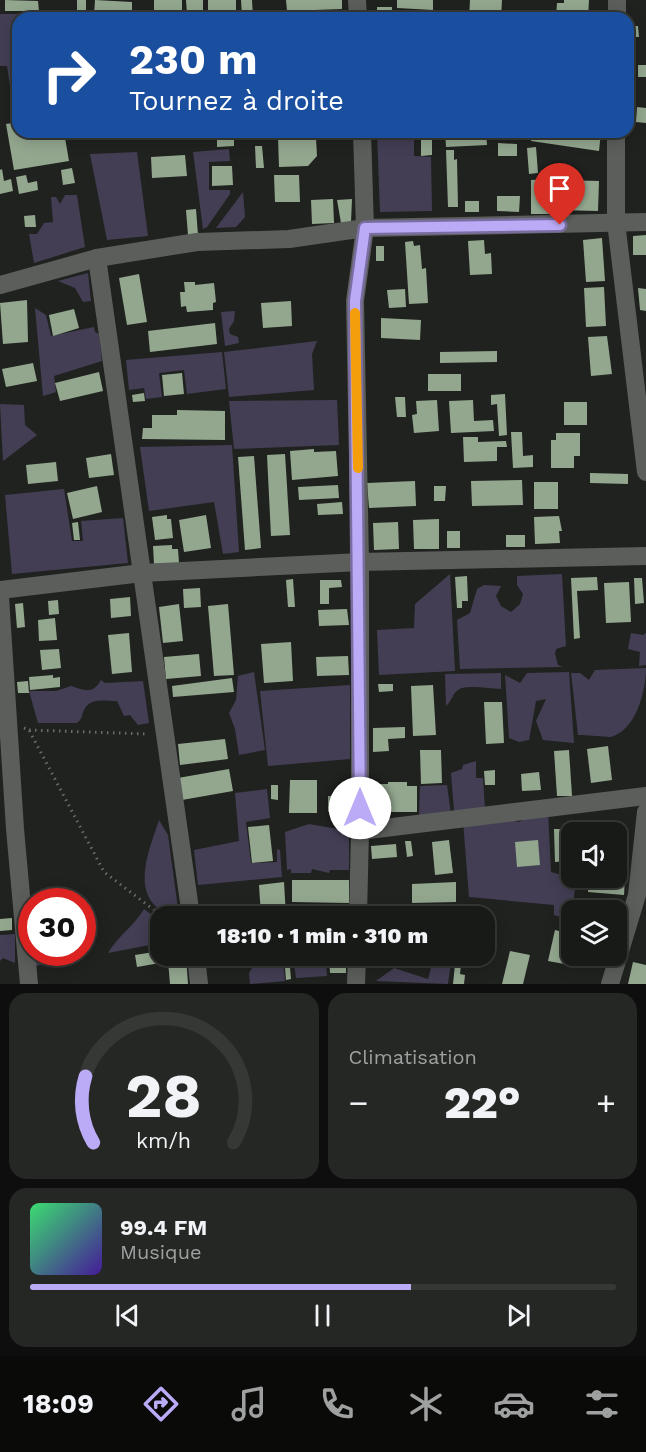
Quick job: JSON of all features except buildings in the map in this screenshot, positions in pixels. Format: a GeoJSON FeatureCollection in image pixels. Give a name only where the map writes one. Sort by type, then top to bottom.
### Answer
{"type":"FeatureCollection","features":[{"type":"Feature","properties":{"kind":"street"},"geometry":{"type":"LineString","coordinates":[[358,906],[360,562],[355,301],[365,228],[362,138]]}},
{"type":"Feature","properties":{"kind":"street"},"geometry":{"type":"LineString","coordinates":[[616,138],[616,222],[646,472]]}},
{"type":"Feature","properties":{"kind":"street"},"geometry":{"type":"LineString","coordinates":[[0,285],[97,258],[197,242],[290,239],[365,228],[646,222]]}},
{"type":"Feature","properties":{"kind":"street"},"geometry":{"type":"LineString","coordinates":[[97,258],[190,906]]}},
{"type":"Feature","properties":{"kind":"street"},"geometry":{"type":"LineString","coordinates":[[0,590],[142,573],[360,562],[646,556]]}},
{"type":"Feature","properties":{"kind":"street"},"geometry":{"type":"LineString","coordinates":[[0,597],[7,718],[29,984]]}},
{"type":"Feature","properties":{"kind":"street"},"geometry":{"type":"LineString","coordinates":[[360,831],[646,796]]}},
{"type":"Feature","properties":{"kind":"street"},"geometry":{"type":"LineString","coordinates":[[610,984],[637,895],[646,812]]}},
{"type":"Feature","properties":{"kind":"street"},"geometry":{"type":"LineString","coordinates":[[197,966],[199,984]]}},
{"type":"Feature","properties":{"kind":"street"},"geometry":{"type":"LineString","coordinates":[[356,984],[357,966]]}},
{"type":"Feature","properties":{"kind":"path"},"geometry":{"type":"LineString","coordinates":[[7,718],[29,730],[128,736],[166,733]]}},
{"type":"Feature","properties":{"kind":"path"},"geometry":{"type":"LineString","coordinates":[[29,730],[104,872],[150,907]]}},
{"type":"Feature","properties":{"kind":"shaded area"},"geometry":{"type":"Polygon","coordinates":[[[0,14],[12,14],[10,62],[12,64],[12,99],[7,66],[0,66],[0,14]]]}},
{"type":"Feature","properties":{"kind":"shaded area"},"geometry":{"type":"Polygon","coordinates":[[[377,138],[414,138],[414,156],[431,157],[432,211],[380,212],[377,138]]]}},
{"type":"Feature","properties":{"kind":"shaded area"},"geometry":{"type":"Polygon","coordinates":[[[229,149],[230,161],[209,162],[209,190],[230,190],[230,194],[207,227],[203,229],[193,152],[229,149]]]}},
{"type":"Feature","properties":{"kind":"shaded area"},"geometry":{"type":"Polygon","coordinates":[[[137,152],[148,236],[107,240],[90,154],[137,152]]]}},
{"type":"Feature","properties":{"kind":"shaded area"},"geometry":{"type":"Polygon","coordinates":[[[243,192],[245,217],[236,227],[216,228],[243,192]]]}},
{"type":"Feature","properties":{"kind":"shaded area"},"geometry":{"type":"Polygon","coordinates":[[[65,195],[77,195],[85,247],[34,263],[29,234],[37,234],[44,223],[53,222],[51,197],[56,197],[60,204],[65,195]]]}},
{"type":"Feature","properties":{"kind":"shaded area"},"geometry":{"type":"Polygon","coordinates":[[[88,273],[91,301],[83,302],[75,288],[58,281],[88,273]]]}},
{"type":"Feature","properties":{"kind":"shaded area"},"geometry":{"type":"Polygon","coordinates":[[[35,308],[46,315],[51,336],[94,327],[95,332],[99,334],[102,361],[54,376],[56,392],[43,396],[35,308]]]}},
{"type":"Feature","properties":{"kind":"shaded area"},"geometry":{"type":"Polygon","coordinates":[[[235,311],[234,321],[229,329],[230,334],[238,337],[239,343],[225,346],[221,312],[235,311]]]}},
{"type":"Feature","properties":{"kind":"shaded area"},"geometry":{"type":"Polygon","coordinates":[[[317,341],[312,354],[314,390],[229,397],[224,352],[317,341]]]}},
{"type":"Feature","properties":{"kind":"shaded area"},"geometry":{"type":"Polygon","coordinates":[[[222,352],[226,389],[187,394],[184,370],[159,373],[162,397],[146,399],[144,388],[129,390],[126,360],[222,352]]]}},
{"type":"Feature","properties":{"kind":"shaded area"},"geometry":{"type":"Polygon","coordinates":[[[337,400],[339,445],[234,449],[229,401],[337,400]]]}},
{"type":"Feature","properties":{"kind":"shaded area"},"geometry":{"type":"Polygon","coordinates":[[[0,404],[24,405],[25,425],[37,435],[3,461],[0,404]]]}},
{"type":"Feature","properties":{"kind":"shaded area"},"geometry":{"type":"Polygon","coordinates":[[[232,445],[239,552],[223,554],[214,502],[149,511],[140,447],[232,445]]]}},
{"type":"Feature","properties":{"kind":"shaded area"},"geometry":{"type":"Polygon","coordinates":[[[64,489],[72,541],[83,541],[81,521],[123,518],[128,563],[12,574],[5,495],[64,489]]]}},
{"type":"Feature","properties":{"kind":"shaded area"},"geometry":{"type":"Polygon","coordinates":[[[450,574],[455,671],[379,675],[377,630],[414,628],[415,604],[450,574]]]}},
{"type":"Feature","properties":{"kind":"shaded area"},"geometry":{"type":"Polygon","coordinates":[[[562,574],[566,646],[556,649],[555,654],[558,665],[563,667],[460,669],[457,620],[470,613],[477,589],[484,585],[501,586],[496,596],[501,606],[511,612],[520,604],[523,594],[517,585],[517,576],[562,574]]]}},
{"type":"Feature","properties":{"kind":"shaded area"},"geometry":{"type":"Polygon","coordinates":[[[631,633],[643,635],[646,633],[646,665],[639,666],[640,652],[628,649],[631,633]]]}},
{"type":"Feature","properties":{"kind":"shaded area"},"geometry":{"type":"Polygon","coordinates":[[[646,668],[642,698],[638,708],[620,733],[611,737],[578,735],[571,673],[580,673],[589,680],[595,670],[646,668]]]}},
{"type":"Feature","properties":{"kind":"shaded area"},"geometry":{"type":"Polygon","coordinates":[[[254,672],[265,750],[239,755],[235,729],[229,713],[236,700],[238,676],[254,672]]]}},
{"type":"Feature","properties":{"kind":"shaded area"},"geometry":{"type":"Polygon","coordinates":[[[569,672],[574,743],[543,740],[536,721],[546,699],[536,701],[529,740],[519,742],[509,738],[505,675],[520,683],[527,673],[569,672]]]}},
{"type":"Feature","properties":{"kind":"shaded area"},"geometry":{"type":"Polygon","coordinates":[[[501,673],[501,689],[461,688],[446,706],[445,674],[501,673]]]}},
{"type":"Feature","properties":{"kind":"shaded area"},"geometry":{"type":"Polygon","coordinates":[[[101,680],[105,683],[143,681],[149,723],[138,725],[130,715],[124,716],[117,701],[103,700],[90,703],[77,723],[38,723],[29,691],[56,691],[71,686],[91,690],[101,680]]]}},
{"type":"Feature","properties":{"kind":"shaded area"},"geometry":{"type":"Polygon","coordinates":[[[350,685],[350,759],[268,766],[260,691],[350,685]]]}},
{"type":"Feature","properties":{"kind":"shaded area"},"geometry":{"type":"Polygon","coordinates":[[[476,761],[476,778],[483,778],[485,809],[454,811],[451,773],[462,769],[463,765],[476,761]]]}},
{"type":"Feature","properties":{"kind":"shaded area"},"geometry":{"type":"Polygon","coordinates":[[[447,785],[451,814],[419,816],[420,786],[447,785]]]}},
{"type":"Feature","properties":{"kind":"shaded area"},"geometry":{"type":"Polygon","coordinates":[[[267,789],[270,818],[246,822],[251,863],[277,862],[277,849],[280,850],[282,877],[198,885],[194,850],[239,841],[235,793],[267,789]]]}},
{"type":"Feature","properties":{"kind":"shaded area"},"geometry":{"type":"Polygon","coordinates":[[[548,811],[551,872],[561,875],[561,888],[575,888],[574,900],[561,900],[561,917],[554,915],[554,905],[469,897],[463,821],[500,817],[518,822],[548,811]]]}},
{"type":"Feature","properties":{"kind":"shaded area"},"geometry":{"type":"Polygon","coordinates":[[[159,820],[168,835],[178,906],[156,906],[150,900],[145,878],[148,854],[159,820]]]}},
{"type":"Feature","properties":{"kind":"shaded area"},"geometry":{"type":"Polygon","coordinates":[[[309,824],[349,831],[349,870],[330,870],[329,873],[312,869],[311,873],[291,873],[291,869],[287,870],[285,832],[309,824]]]}},
{"type":"Feature","properties":{"kind":"shaded area"},"geometry":{"type":"Polygon","coordinates":[[[144,909],[150,914],[150,945],[108,953],[116,941],[136,921],[144,909]]]}},
{"type":"Feature","properties":{"kind":"shaded area"},"geometry":{"type":"Polygon","coordinates":[[[15,934],[15,963],[3,958],[0,961],[0,935],[15,934]]]}},
{"type":"Feature","properties":{"kind":"shaded area"},"geometry":{"type":"Polygon","coordinates":[[[253,966],[284,966],[285,981],[250,984],[249,973],[253,966]]]}},
{"type":"Feature","properties":{"kind":"shaded area"},"geometry":{"type":"Polygon","coordinates":[[[294,966],[326,966],[327,976],[296,978],[294,966]]]}},
{"type":"Feature","properties":{"kind":"shaded area"},"geometry":{"type":"Polygon","coordinates":[[[432,966],[450,966],[448,984],[376,981],[394,968],[428,979],[432,966]]]}},
{"type":"Feature","properties":{"kind":"slow traffic"},"geometry":{"type":"LineString","coordinates":[[355,313],[358,468]]}},
{"type":"Feature","properties":{"kind":"route"},"geometry":{"type":"LineString","coordinates":[[360,808],[360,562],[355,301],[365,228],[560,225]]}}]}
